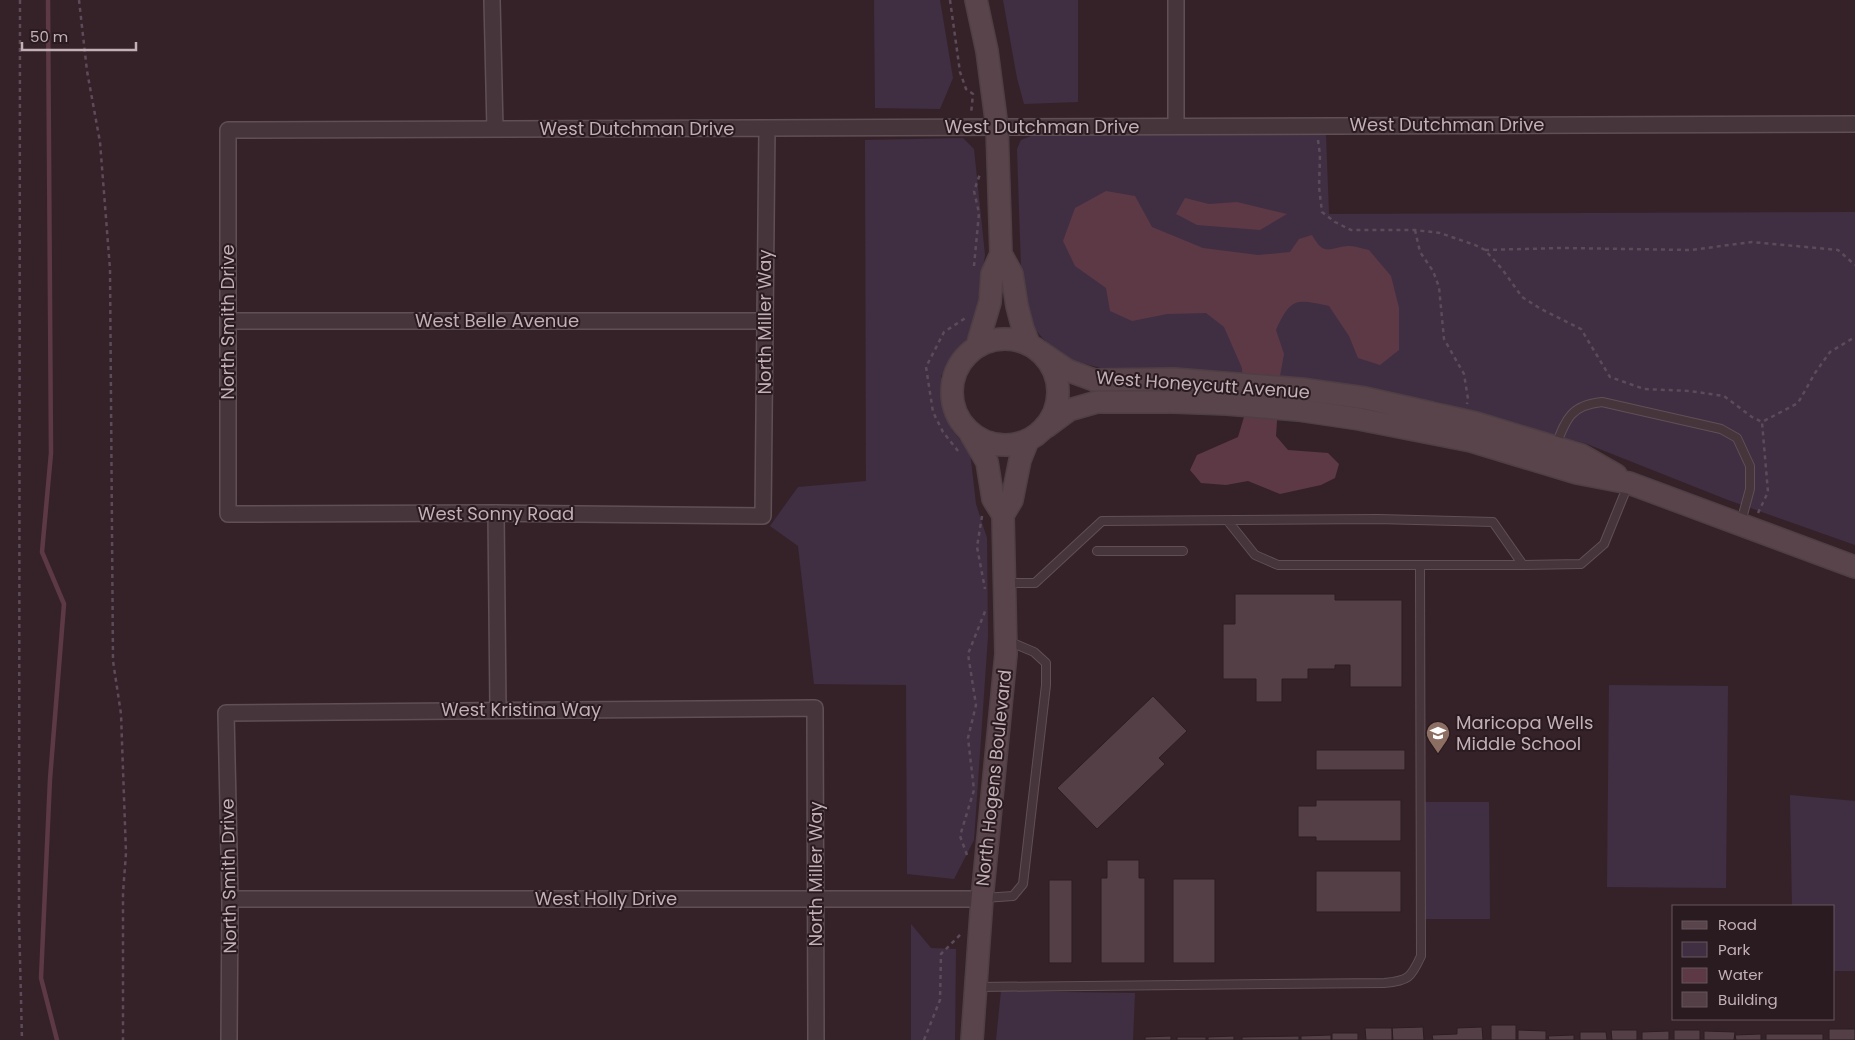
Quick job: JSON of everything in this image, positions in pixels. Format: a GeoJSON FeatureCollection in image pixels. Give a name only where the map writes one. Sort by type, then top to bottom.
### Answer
{"type":"FeatureCollection","features":[{"type":"Feature","properties":{"kind":"street"},"geometry":{"type":"LineString","coordinates":[[492,0],[495,129]]}},
{"type":"Feature","properties":{"kind":"street"},"geometry":{"type":"LineString","coordinates":[[976,0],[987,51],[997,127],[1002,254],[1012,274],[1023,330],[1034,348],[1050,364],[1057,379],[1058,396],[1054,412],[1046,427],[1028,440],[1014,445],[998,445],[983,441],[970,433],[959,420],[953,405],[951,388],[955,371],[964,357],[977,346],[994,340],[1012,339],[1034,348]]}},
{"type":"Feature","properties":{"kind":"street"},"geometry":{"type":"LineString","coordinates":[[1176,0],[1176,126]]}},
{"type":"Feature","properties":{"kind":"street","name":"West Dutchman Drive"},"geometry":{"type":"LineString","coordinates":[[228,130],[1855,124]]}},
{"type":"Feature","properties":{"kind":"street","name":"North Miller Way"},"geometry":{"type":"LineString","coordinates":[[764,516],[767,128]]}},
{"type":"Feature","properties":{"kind":"street","name":"North Smith Drive"},"geometry":{"type":"LineString","coordinates":[[228,130],[228,514]]}},
{"type":"Feature","properties":{"kind":"street"},"geometry":{"type":"LineString","coordinates":[[977,346],[990,302],[992,274],[1002,254]]}},
{"type":"Feature","properties":{"kind":"street","name":"West Belle Avenue"},"geometry":{"type":"LineString","coordinates":[[228,321],[765,321]]}},
{"type":"Feature","properties":{"kind":"street","name":"West Honeycutt Avenue"},"geometry":{"type":"LineString","coordinates":[[1034,348],[1067,370],[1094,380],[1174,379],[1229,383],[1299,400],[1359,419],[1471,441],[1577,473],[1629,483],[1855,566]]}},
{"type":"Feature","properties":{"kind":"street","name":"West Honeycutt Avenue"},"geometry":{"type":"LineString","coordinates":[[1046,427],[1069,410],[1097,402],[1227,404],[1365,398],[1463,420],[1582,455],[1629,483]]}},
{"type":"Feature","properties":{"kind":"street","name":"North Hogens Boulevard"},"geometry":{"type":"LineString","coordinates":[[970,433],[987,462],[993,499],[993,513],[1005,583],[1006,640],[982,898],[972,1040]]}},
{"type":"Feature","properties":{"kind":"street","name":"North Hogens Boulevard"},"geometry":{"type":"LineString","coordinates":[[993,513],[1012,500],[1020,460],[1028,440]]}},
{"type":"Feature","properties":{"kind":"street"},"geometry":{"type":"LineString","coordinates":[[496,513],[498,710]]}},
{"type":"Feature","properties":{"kind":"street","name":"West Sonny Road"},"geometry":{"type":"LineString","coordinates":[[228,514],[496,513],[764,516]]}},
{"type":"Feature","properties":{"kind":"street","name":"North Miller Way"},"geometry":{"type":"LineString","coordinates":[[816,708],[816,1040]]}},
{"type":"Feature","properties":{"kind":"street","name":"West Kristina Way"},"geometry":{"type":"LineString","coordinates":[[226,712],[816,708]]}},
{"type":"Feature","properties":{"kind":"street","name":"North Smith Drive"},"geometry":{"type":"LineString","coordinates":[[226,712],[230,899],[229,1040]]}},
{"type":"Feature","properties":{"kind":"street","name":"West Holly Drive"},"geometry":{"type":"LineString","coordinates":[[230,899],[982,898]]}},
{"type":"Feature","properties":{"kind":"lane"},"geometry":{"type":"LineString","coordinates":[[1555,447],[1568,417],[1576,409],[1588,403],[1602,402],[1721,429],[1738,438],[1750,466],[1750,489],[1746,526]]}},
{"type":"Feature","properties":{"kind":"lane"},"geometry":{"type":"LineString","coordinates":[[1227,520],[1255,555],[1278,565],[1581,564],[1604,544],[1629,483]]}},
{"type":"Feature","properties":{"kind":"lane"},"geometry":{"type":"LineString","coordinates":[[1005,583],[1035,583],[1102,521],[1378,520],[1493,522],[1523,565]]}},
{"type":"Feature","properties":{"kind":"lane"},"geometry":{"type":"LineString","coordinates":[[1097,551],[1183,551]]}},
{"type":"Feature","properties":{"kind":"lane"},"geometry":{"type":"LineString","coordinates":[[976,987],[1384,983],[1402,981],[1414,972],[1421,956],[1420,565]]}},
{"type":"Feature","properties":{"kind":"lane"},"geometry":{"type":"LineString","coordinates":[[982,898],[1013,896],[1023,884],[1046,685],[1046,662],[1034,652],[1006,640]]}},
{"type":"Feature","properties":{"kind":"path"},"geometry":{"type":"LineString","coordinates":[[20,0],[18,919],[22,1040]]}},
{"type":"Feature","properties":{"kind":"path"},"geometry":{"type":"LineString","coordinates":[[79,0],[87,71],[100,142],[110,269],[113,661],[121,714],[126,853],[123,893],[122,1040]]}},
{"type":"Feature","properties":{"kind":"path"},"geometry":{"type":"LineString","coordinates":[[950,0],[960,72],[966,88],[973,94],[970,127]]}},
{"type":"Feature","properties":{"kind":"path"},"geometry":{"type":"LineString","coordinates":[[1317,126],[1320,155],[1318,187],[1322,212],[1335,222],[1351,230],[1415,230],[1452,236],[1485,250],[1561,248],[1690,250],[1752,242],[1838,250],[1855,265]]}},
{"type":"Feature","properties":{"kind":"path"},"geometry":{"type":"LineString","coordinates":[[974,270],[979,213],[974,191],[980,174]]}},
{"type":"Feature","properties":{"kind":"path"},"geometry":{"type":"LineString","coordinates":[[1415,230],[1420,252],[1433,271],[1439,287],[1444,339],[1464,374],[1468,399],[1463,420]]}},
{"type":"Feature","properties":{"kind":"path"},"geometry":{"type":"LineString","coordinates":[[1485,250],[1502,269],[1522,297],[1581,329],[1610,377],[1644,389],[1690,391],[1724,396],[1752,417],[1762,422]]}},
{"type":"Feature","properties":{"kind":"path"},"geometry":{"type":"LineString","coordinates":[[962,455],[943,432],[933,412],[926,367],[944,332],[972,314]]}},
{"type":"Feature","properties":{"kind":"path"},"geometry":{"type":"LineString","coordinates":[[1762,422],[1798,403],[1830,352],[1855,337]]}},
{"type":"Feature","properties":{"kind":"path"},"geometry":{"type":"LineString","coordinates":[[1746,526],[1768,492],[1762,422]]}},
{"type":"Feature","properties":{"kind":"path"},"geometry":{"type":"LineString","coordinates":[[986,594],[977,547],[993,513]]}},
{"type":"Feature","properties":{"kind":"path"},"geometry":{"type":"LineString","coordinates":[[969,860],[960,836],[974,790],[968,738],[976,705],[968,654],[988,604]]}},
{"type":"Feature","properties":{"kind":"path"},"geometry":{"type":"LineString","coordinates":[[924,1040],[940,1000],[941,954],[964,931]]}},
{"type":"Feature","properties":{"kind":"green space"},"geometry":{"type":"Polygon","coordinates":[[[874,0],[940,0],[953,78],[940,109],[875,108],[874,0]]]}},
{"type":"Feature","properties":{"kind":"green space"},"geometry":{"type":"Polygon","coordinates":[[[1003,0],[1078,0],[1078,102],[1024,104],[1017,78],[1003,0]]]}},
{"type":"Feature","properties":{"kind":"green space"},"geometry":{"type":"Polygon","coordinates":[[[1036,134],[1326,135],[1329,214],[1855,212],[1855,545],[1728,500],[1587,444],[1438,402],[1222,371],[1108,370],[1067,359],[1052,349],[1034,328],[1022,297],[1017,149],[1021,140],[1036,134]]]}},
{"type":"Feature","properties":{"kind":"green space"},"geometry":{"type":"Polygon","coordinates":[[[963,138],[974,149],[985,255],[974,328],[941,376],[952,430],[970,452],[976,504],[987,538],[988,636],[974,840],[954,879],[907,874],[906,685],[814,684],[798,546],[770,526],[798,487],[866,481],[865,140],[963,138]]]}},
{"type":"Feature","properties":{"kind":"green space"},"geometry":{"type":"Polygon","coordinates":[[[1609,685],[1728,686],[1726,888],[1607,887],[1609,685]]]}},
{"type":"Feature","properties":{"kind":"green space"},"geometry":{"type":"Polygon","coordinates":[[[1790,795],[1855,801],[1855,971],[1835,971],[1835,905],[1792,905],[1790,795]]]}},
{"type":"Feature","properties":{"kind":"green space"},"geometry":{"type":"Polygon","coordinates":[[[1425,802],[1489,802],[1490,919],[1425,919],[1425,802]]]}},
{"type":"Feature","properties":{"kind":"green space"},"geometry":{"type":"Polygon","coordinates":[[[911,924],[931,948],[956,949],[955,1040],[911,1040],[911,924]]]}},
{"type":"Feature","properties":{"kind":"green space"},"geometry":{"type":"Polygon","coordinates":[[[1001,991],[1135,993],[1133,1040],[996,1040],[1001,991]]]}},
{"type":"Feature","properties":{"kind":"water"},"geometry":{"type":"Polygon","coordinates":[[[1106,191],[1135,196],[1152,227],[1203,248],[1258,255],[1290,252],[1299,239],[1312,235],[1320,247],[1324,249],[1354,246],[1369,250],[1391,276],[1399,308],[1399,350],[1380,365],[1358,358],[1349,336],[1329,306],[1309,302],[1296,303],[1286,311],[1276,330],[1284,354],[1280,376],[1276,436],[1288,450],[1328,453],[1339,464],[1335,478],[1321,485],[1280,494],[1248,481],[1226,485],[1201,483],[1190,470],[1197,455],[1238,437],[1244,417],[1242,368],[1224,327],[1206,313],[1167,314],[1132,321],[1110,311],[1106,288],[1075,266],[1063,241],[1075,208],[1106,191]]]}},
{"type":"Feature","properties":{"kind":"water"},"geometry":{"type":"Polygon","coordinates":[[[1185,198],[1209,204],[1237,202],[1287,214],[1260,230],[1197,225],[1176,214],[1185,198]]]}},
{"type":"Feature","properties":{"kind":"building"},"geometry":{"type":"Polygon","coordinates":[[[1235,594],[1335,594],[1335,600],[1402,600],[1402,687],[1350,687],[1350,665],[1335,665],[1335,669],[1308,669],[1308,679],[1282,679],[1282,702],[1256,702],[1256,679],[1223,679],[1223,624],[1235,624],[1235,594]]]}},
{"type":"Feature","properties":{"kind":"building"},"geometry":{"type":"Polygon","coordinates":[[[1153,696],[1187,731],[1159,758],[1165,764],[1097,829],[1057,788],[1153,696]]]}},
{"type":"Feature","properties":{"kind":"building"},"geometry":{"type":"Polygon","coordinates":[[[1316,750],[1405,750],[1405,770],[1316,770],[1316,750]]]}},
{"type":"Feature","properties":{"kind":"building"},"geometry":{"type":"Polygon","coordinates":[[[1316,800],[1401,800],[1401,841],[1316,841],[1316,837],[1298,837],[1298,806],[1316,806],[1316,800]]]}},
{"type":"Feature","properties":{"kind":"building"},"geometry":{"type":"Polygon","coordinates":[[[1107,860],[1139,860],[1139,878],[1145,878],[1145,963],[1101,963],[1101,878],[1107,878],[1107,860]]]}},
{"type":"Feature","properties":{"kind":"building"},"geometry":{"type":"Polygon","coordinates":[[[1316,871],[1401,871],[1401,912],[1316,912],[1316,871]]]}},
{"type":"Feature","properties":{"kind":"building"},"geometry":{"type":"Polygon","coordinates":[[[1173,879],[1215,879],[1215,963],[1173,963],[1173,879]]]}},
{"type":"Feature","properties":{"kind":"building"},"geometry":{"type":"Polygon","coordinates":[[[1049,880],[1072,880],[1072,963],[1049,963],[1049,880]]]}},
{"type":"Feature","properties":{"kind":"building"},"geometry":{"type":"Polygon","coordinates":[[[1491,1025],[1516,1025],[1516,1040],[1491,1040],[1491,1025]]]}},
{"type":"Feature","properties":{"kind":"building"},"geometry":{"type":"Polygon","coordinates":[[[1423,1027],[1424,1040],[1393,1040],[1392,1028],[1423,1027]]]}},
{"type":"Feature","properties":{"kind":"building"},"geometry":{"type":"Polygon","coordinates":[[[1482,1027],[1483,1040],[1433,1040],[1432,1035],[1457,1034],[1457,1028],[1482,1027]]]}},
{"type":"Feature","properties":{"kind":"building"},"geometry":{"type":"Polygon","coordinates":[[[1365,1028],[1392,1028],[1392,1040],[1366,1040],[1365,1028]]]}},
{"type":"Feature","properties":{"kind":"building"},"geometry":{"type":"Polygon","coordinates":[[[1829,1029],[1855,1029],[1855,1040],[1829,1040],[1829,1029]]]}},
{"type":"Feature","properties":{"kind":"building"},"geometry":{"type":"Polygon","coordinates":[[[1518,1030],[1546,1031],[1546,1040],[1518,1040],[1518,1030]]]}},
{"type":"Feature","properties":{"kind":"building"},"geometry":{"type":"Polygon","coordinates":[[[1611,1030],[1637,1030],[1637,1040],[1612,1040],[1611,1030]]]}},
{"type":"Feature","properties":{"kind":"building"},"geometry":{"type":"Polygon","coordinates":[[[1674,1030],[1700,1030],[1700,1040],[1674,1040],[1674,1030]]]}},
{"type":"Feature","properties":{"kind":"building"},"geometry":{"type":"Polygon","coordinates":[[[1669,1031],[1669,1040],[1642,1040],[1642,1032],[1669,1031]]]}},
{"type":"Feature","properties":{"kind":"building"},"geometry":{"type":"Polygon","coordinates":[[[1704,1031],[1735,1032],[1734,1040],[1704,1040],[1704,1031]]]}},
{"type":"Feature","properties":{"kind":"building"},"geometry":{"type":"Polygon","coordinates":[[[1580,1032],[1606,1032],[1607,1040],[1580,1040],[1580,1032]]]}},
{"type":"Feature","properties":{"kind":"building"},"geometry":{"type":"Polygon","coordinates":[[[1332,1033],[1358,1033],[1358,1040],[1332,1040],[1332,1033]]]}},
{"type":"Feature","properties":{"kind":"building"},"geometry":{"type":"Polygon","coordinates":[[[1761,1034],[1761,1040],[1736,1040],[1735,1035],[1761,1034]]]}},
{"type":"Feature","properties":{"kind":"building"},"geometry":{"type":"Polygon","coordinates":[[[1766,1034],[1823,1034],[1823,1040],[1766,1040],[1766,1034]]]}},
{"type":"Feature","properties":{"kind":"building"},"geometry":{"type":"Polygon","coordinates":[[[1331,1035],[1331,1040],[1301,1040],[1301,1036],[1331,1035]]]}},
{"type":"Feature","properties":{"kind":"building"},"geometry":{"type":"Polygon","coordinates":[[[1574,1035],[1574,1040],[1549,1040],[1548,1036],[1574,1035]]]}},
{"type":"Feature","properties":{"kind":"building"},"geometry":{"type":"Polygon","coordinates":[[[1171,1036],[1171,1040],[1145,1040],[1145,1037],[1171,1036]]]}},
{"type":"Feature","properties":{"kind":"building"},"geometry":{"type":"Polygon","coordinates":[[[1234,1036],[1234,1040],[1208,1040],[1208,1037],[1234,1036]]]}},
{"type":"Feature","properties":{"kind":"building"},"geometry":{"type":"Polygon","coordinates":[[[1299,1036],[1299,1040],[1242,1040],[1242,1037],[1299,1036]]]}},
{"type":"Feature","properties":{"kind":"building"},"geometry":{"type":"Polygon","coordinates":[[[1177,1037],[1206,1037],[1206,1040],[1177,1040],[1177,1037]]]}},
{"type":"Feature","properties":{"kind":"waterway"},"geometry":{"type":"LineString","coordinates":[[48,0],[51,453],[42,552],[64,604],[50,779],[41,978],[57,1040]]}},
{"type":"Feature","properties":{"kind":"place","name":"Maricopa Wells Middle School"},"geometry":{"type":"Point","coordinates":[1438,754]}}]}
